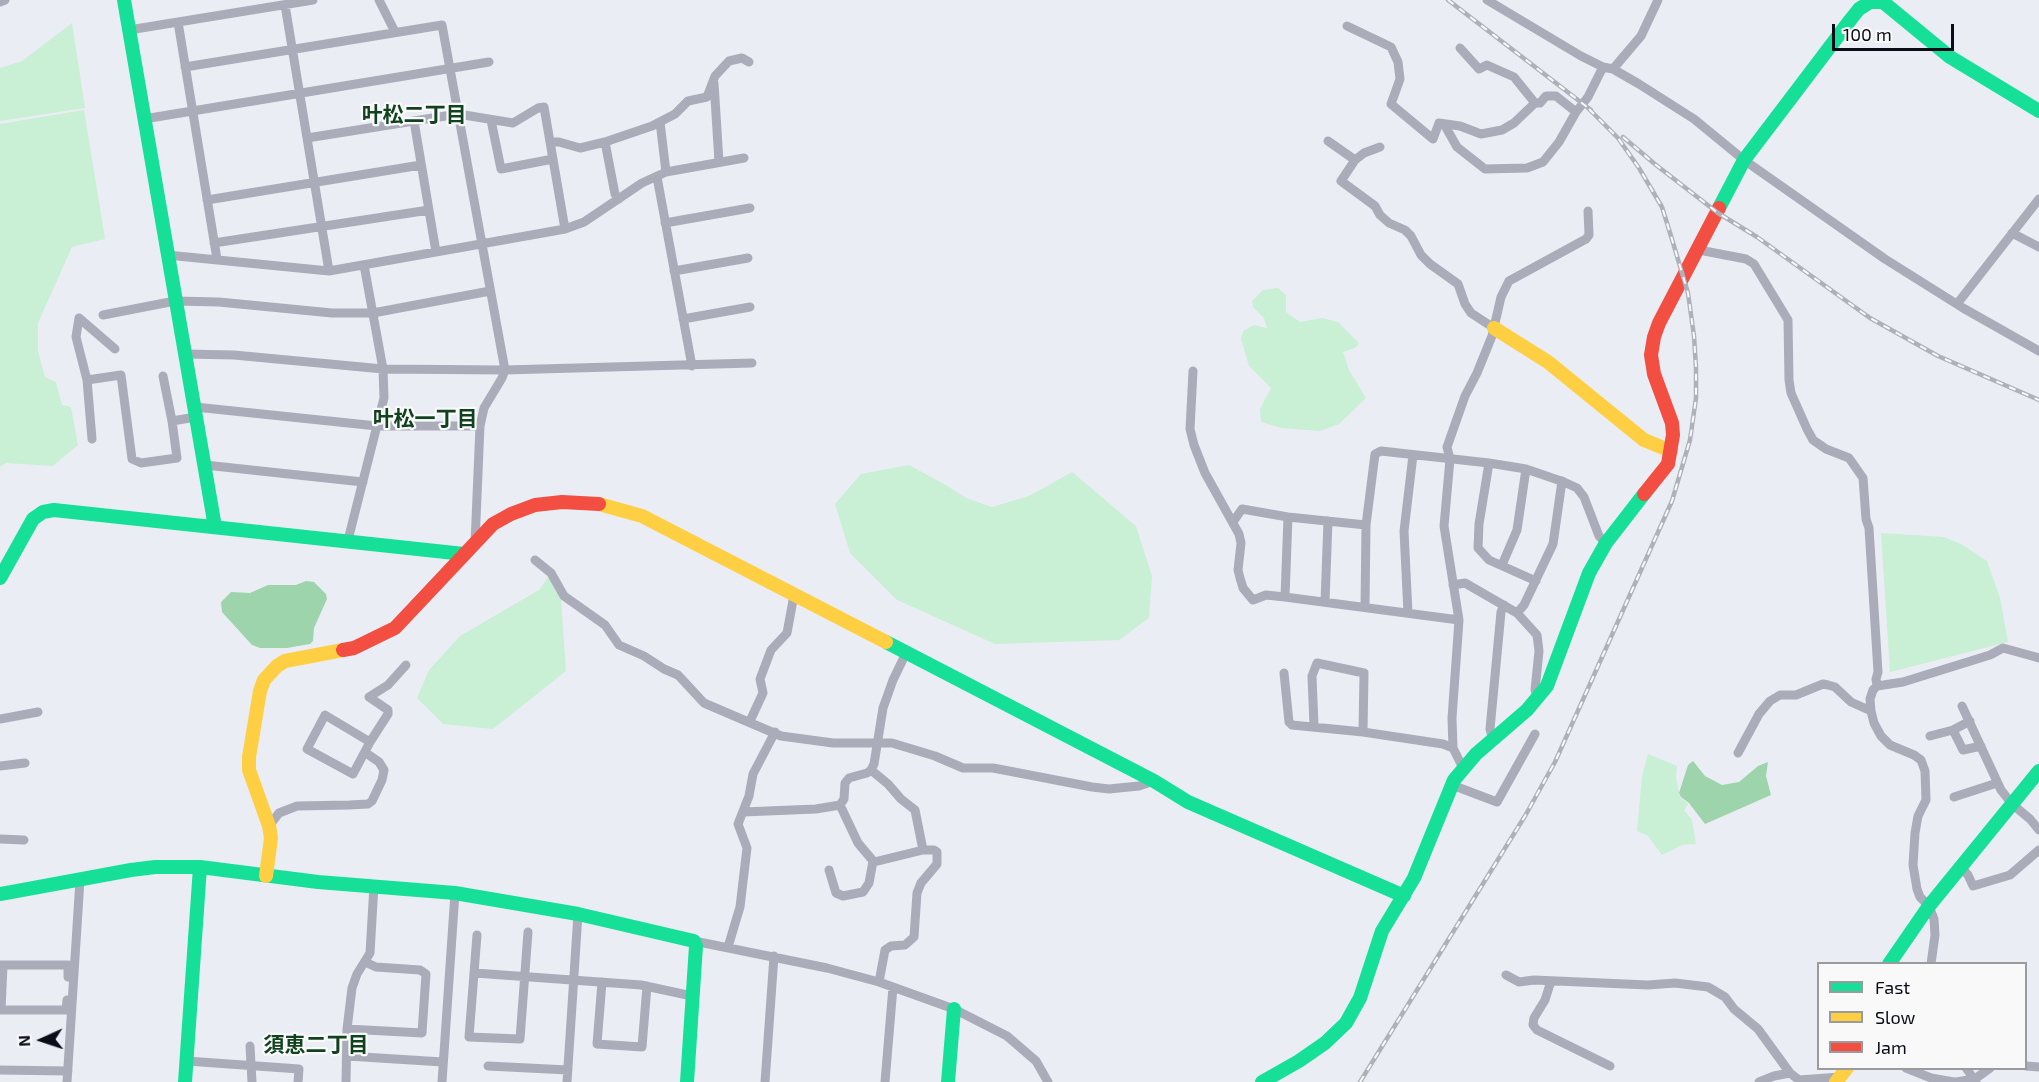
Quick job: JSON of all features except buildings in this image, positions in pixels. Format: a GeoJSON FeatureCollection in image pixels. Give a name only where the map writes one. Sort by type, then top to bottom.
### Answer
{"type":"FeatureCollection","features":[{"type":"Feature","properties":{"kind":"street"},"geometry":{"type":"LineString","coordinates":[[0,2],[5,0]]}},
{"type":"Feature","properties":{"kind":"street"},"geometry":{"type":"LineString","coordinates":[[124,0],[216,527]]}},
{"type":"Feature","properties":{"kind":"street"},"geometry":{"type":"LineString","coordinates":[[129,30],[313,0]]}},
{"type":"Feature","properties":{"kind":"street"},"geometry":{"type":"LineString","coordinates":[[379,0],[395,32]]}},
{"type":"Feature","properties":{"kind":"street"},"geometry":{"type":"LineString","coordinates":[[1487,0],[1533,29],[1608,68],[1694,119],[1744,160],[1885,259],[2039,351]]}},
{"type":"Feature","properties":{"kind":"street"},"geometry":{"type":"LineString","coordinates":[[1444,124],[1457,147],[1485,170],[1527,168],[1543,162],[1608,68],[1641,36],[1658,0]]}},
{"type":"Feature","properties":{"kind":"street"},"geometry":{"type":"LineString","coordinates":[[1262,1082],[1325,1043],[1346,1023],[1360,998],[1382,931],[1414,878],[1452,785],[1462,768],[1538,698],[1547,686],[1589,573],[1606,543],[1668,464],[1673,435],[1672,423],[1654,374],[1653,336],[1744,160],[1859,9],[1869,1],[1883,2],[1950,57],[2039,111]]}},
{"type":"Feature","properties":{"kind":"street"},"geometry":{"type":"LineString","coordinates":[[285,5],[329,271]]}},
{"type":"Feature","properties":{"kind":"street"},"geometry":{"type":"LineString","coordinates":[[178,22],[217,259]]}},
{"type":"Feature","properties":{"kind":"street"},"geometry":{"type":"LineString","coordinates":[[185,67],[442,25],[505,370],[484,408],[480,426],[475,543]]}},
{"type":"Feature","properties":{"kind":"street"},"geometry":{"type":"LineString","coordinates":[[1347,26],[1387,44],[1395,53],[1400,79],[1391,104],[1433,139],[1439,123],[1460,126],[1481,134],[1502,130],[1514,123],[1535,103],[1540,103],[1546,96],[1556,96],[1576,112]]}},
{"type":"Feature","properties":{"kind":"street"},"geometry":{"type":"LineString","coordinates":[[1460,48],[1479,69],[1487,65],[1514,77],[1535,103]]}},
{"type":"Feature","properties":{"kind":"street"},"geometry":{"type":"LineString","coordinates":[[550,142],[580,148],[633,134],[675,114],[688,101],[706,97],[715,76],[729,61],[742,58],[749,62]]}},
{"type":"Feature","properties":{"kind":"street"},"geometry":{"type":"LineString","coordinates":[[144,118],[489,62]]}},
{"type":"Feature","properties":{"kind":"street"},"geometry":{"type":"LineString","coordinates":[[714,81],[719,162]]}},
{"type":"Feature","properties":{"kind":"street"},"geometry":{"type":"LineString","coordinates":[[307,138],[458,114],[517,122],[538,108],[544,107],[565,229]]}},
{"type":"Feature","properties":{"kind":"street"},"geometry":{"type":"LineString","coordinates":[[491,120],[501,169],[553,159]]}},
{"type":"Feature","properties":{"kind":"street"},"geometry":{"type":"LineString","coordinates":[[414,121],[436,252]]}},
{"type":"Feature","properties":{"kind":"street"},"geometry":{"type":"LineString","coordinates":[[660,122],[666,172]]}},
{"type":"Feature","properties":{"kind":"street"},"geometry":{"type":"LineString","coordinates":[[1328,141],[1355,160]]}},
{"type":"Feature","properties":{"kind":"street"},"geometry":{"type":"LineString","coordinates":[[605,142],[615,194],[619,199]]}},
{"type":"Feature","properties":{"kind":"street"},"geometry":{"type":"LineString","coordinates":[[1380,147],[1364,153],[1355,160],[1341,181],[1375,206],[1380,215],[1389,223],[1405,230],[1411,236],[1421,255],[1458,284],[1471,313],[1548,362],[1644,440],[1671,451]]}},
{"type":"Feature","properties":{"kind":"street"},"geometry":{"type":"LineString","coordinates":[[167,255],[329,271],[565,229],[584,222],[642,183],[666,172],[744,158]]}},
{"type":"Feature","properties":{"kind":"street"},"geometry":{"type":"LineString","coordinates":[[207,200],[421,165]]}},
{"type":"Feature","properties":{"kind":"street"},"geometry":{"type":"LineString","coordinates":[[657,177],[692,366]]}},
{"type":"Feature","properties":{"kind":"street"},"geometry":{"type":"LineString","coordinates":[[1957,304],[2039,199]]}},
{"type":"Feature","properties":{"kind":"street"},"geometry":{"type":"LineString","coordinates":[[665,223],[750,208]]}},
{"type":"Feature","properties":{"kind":"street"},"geometry":{"type":"LineString","coordinates":[[214,243],[429,210]]}},
{"type":"Feature","properties":{"kind":"street"},"geometry":{"type":"LineString","coordinates":[[1462,768],[1453,748],[1452,718],[1459,620],[1444,526],[1450,459],[1447,447],[1465,396],[1477,373],[1494,328],[1501,297],[1509,281],[1586,239],[1589,235],[1588,211]]}},
{"type":"Feature","properties":{"kind":"street"},"geometry":{"type":"LineString","coordinates":[[2012,233],[2039,247]]}},
{"type":"Feature","properties":{"kind":"street"},"geometry":{"type":"LineString","coordinates":[[1699,250],[1746,259],[1754,264],[1788,320],[1790,387],[1807,429],[1813,440],[1826,449],[1849,458],[1863,478],[1866,519],[1869,528],[1877,686]]}},
{"type":"Feature","properties":{"kind":"street"},"geometry":{"type":"LineString","coordinates":[[674,271],[747,258]]}},
{"type":"Feature","properties":{"kind":"street"},"geometry":{"type":"LineString","coordinates":[[348,540],[384,398],[383,369],[364,265]]}},
{"type":"Feature","properties":{"kind":"street"},"geometry":{"type":"LineString","coordinates":[[103,315],[175,301],[219,302],[332,313],[373,313],[490,291]]}},
{"type":"Feature","properties":{"kind":"street"},"geometry":{"type":"LineString","coordinates":[[683,319],[750,307]]}},
{"type":"Feature","properties":{"kind":"street"},"geometry":{"type":"LineString","coordinates":[[92,439],[87,380],[76,337],[79,318],[115,349]]}},
{"type":"Feature","properties":{"kind":"street"},"geometry":{"type":"LineString","coordinates":[[185,354],[234,355],[383,369],[505,370],[752,363]]}},
{"type":"Feature","properties":{"kind":"street"},"geometry":{"type":"LineString","coordinates":[[1193,370],[1190,429],[1194,445],[1205,473],[1239,534],[1241,543],[1238,570],[1243,588],[1253,600],[1266,595],[1459,620]]}},
{"type":"Feature","properties":{"kind":"street"},"geometry":{"type":"LineString","coordinates":[[87,380],[121,375],[132,459],[141,463],[177,458],[163,376]]}},
{"type":"Feature","properties":{"kind":"street"},"geometry":{"type":"LineString","coordinates":[[172,422],[195,412],[376,426],[480,426]]}},
{"type":"Feature","properties":{"kind":"street"},"geometry":{"type":"LineString","coordinates":[[1365,607],[1366,525],[1375,454],[1381,451],[1526,469],[1562,481],[1577,488],[1584,497],[1599,536],[1606,543]]}},
{"type":"Feature","properties":{"kind":"street"},"geometry":{"type":"LineString","coordinates":[[1408,613],[1404,531],[1413,455]]}},
{"type":"Feature","properties":{"kind":"street"},"geometry":{"type":"LineString","coordinates":[[1489,463],[1478,531],[1478,548],[1488,560],[1536,581]]}},
{"type":"Feature","properties":{"kind":"street"},"geometry":{"type":"LineString","coordinates":[[205,465],[363,482]]}},
{"type":"Feature","properties":{"kind":"street"},"geometry":{"type":"LineString","coordinates":[[1502,566],[1517,530],[1526,469]]}},
{"type":"Feature","properties":{"kind":"street"},"geometry":{"type":"LineString","coordinates":[[1517,613],[1524,605],[1553,544],[1562,481]]}},
{"type":"Feature","properties":{"kind":"street"},"geometry":{"type":"LineString","coordinates":[[266,876],[270,849],[269,826],[249,770],[250,744],[264,680],[285,661],[354,648],[395,628],[493,524],[535,505],[555,502],[592,503],[642,516],[1154,781],[1188,802],[1331,862],[1404,896]]}},
{"type":"Feature","properties":{"kind":"street"},"geometry":{"type":"LineString","coordinates":[[1233,522],[1242,509],[1288,517],[1366,525]]}},
{"type":"Feature","properties":{"kind":"street"},"geometry":{"type":"LineString","coordinates":[[0,578],[33,519],[43,512],[67,510],[464,554]]}},
{"type":"Feature","properties":{"kind":"street"},"geometry":{"type":"LineString","coordinates":[[1285,597],[1288,517]]}},
{"type":"Feature","properties":{"kind":"street"},"geometry":{"type":"LineString","coordinates":[[1325,602],[1328,521]]}},
{"type":"Feature","properties":{"kind":"street"},"geometry":{"type":"LineString","coordinates":[[535,560],[551,573],[564,596],[605,625],[619,645],[644,656],[670,673],[678,675],[704,704],[775,732],[797,739],[833,743],[878,742],[908,747],[963,768],[993,768],[1092,787],[1109,789],[1139,786],[1154,781]]}},
{"type":"Feature","properties":{"kind":"street"},"geometry":{"type":"LineString","coordinates":[[1453,585],[1465,583],[1504,605],[1517,613],[1537,635],[1539,642],[1535,690],[1538,698]]}},
{"type":"Feature","properties":{"kind":"street"},"geometry":{"type":"LineString","coordinates":[[750,721],[763,693],[760,679],[771,650],[787,633],[794,595]]}},
{"type":"Feature","properties":{"kind":"street"},"geometry":{"type":"LineString","coordinates":[[1493,740],[1490,729],[1500,612],[1504,605]]}},
{"type":"Feature","properties":{"kind":"street"},"geometry":{"type":"LineString","coordinates":[[1931,962],[1935,935],[1934,919],[1929,906],[1920,897],[1917,889],[1913,843],[1918,816],[1926,800],[1925,771],[1920,760],[1914,755],[1890,745],[1881,736],[1871,711],[1870,699],[1873,690],[1877,686],[1914,679],[1990,655],[2002,648],[2039,658]]}},
{"type":"Feature","properties":{"kind":"street"},"geometry":{"type":"LineString","coordinates":[[871,770],[883,708],[906,653]]}},
{"type":"Feature","properties":{"kind":"street"},"geometry":{"type":"LineString","coordinates":[[1314,726],[1312,676],[1317,663],[1364,673],[1363,732]]}},
{"type":"Feature","properties":{"kind":"street"},"geometry":{"type":"LineString","coordinates":[[370,742],[326,715],[307,749],[354,774],[370,742],[388,714],[388,710],[369,697],[388,685],[406,665]]}},
{"type":"Feature","properties":{"kind":"street"},"geometry":{"type":"LineString","coordinates":[[1284,674],[1289,722],[1292,725],[1363,732],[1443,744],[1453,748]]}},
{"type":"Feature","properties":{"kind":"street"},"geometry":{"type":"LineString","coordinates":[[1738,753],[1759,714],[1770,701],[1780,695],[1796,695],[1823,684],[1835,687],[1851,702],[1871,711]]}},
{"type":"Feature","properties":{"kind":"street"},"geometry":{"type":"LineString","coordinates":[[1962,706],[1997,783],[2012,804],[2039,830]]}},
{"type":"Feature","properties":{"kind":"street"},"geometry":{"type":"LineString","coordinates":[[0,719],[38,712]]}},
{"type":"Feature","properties":{"kind":"street"},"geometry":{"type":"LineString","coordinates":[[1930,736],[1953,730],[1970,721]]}},
{"type":"Feature","properties":{"kind":"street"},"geometry":{"type":"LineString","coordinates":[[1953,730],[1963,750],[1981,747]]}},
{"type":"Feature","properties":{"kind":"street"},"geometry":{"type":"LineString","coordinates":[[728,947],[741,897],[747,848],[738,824],[751,788],[753,774],[775,732]]}},
{"type":"Feature","properties":{"kind":"street"},"geometry":{"type":"LineString","coordinates":[[1452,785],[1497,802],[1535,734]]}},
{"type":"Feature","properties":{"kind":"street"},"geometry":{"type":"LineString","coordinates":[[269,826],[279,813],[297,806],[368,804],[372,801],[384,770],[379,762],[366,753]]}},
{"type":"Feature","properties":{"kind":"street"},"geometry":{"type":"LineString","coordinates":[[0,766],[25,763]]}},
{"type":"Feature","properties":{"kind":"street"},"geometry":{"type":"LineString","coordinates":[[871,770],[888,784],[901,800],[915,810],[923,850]]}},
{"type":"Feature","properties":{"kind":"street"},"geometry":{"type":"LineString","coordinates":[[743,812],[816,809],[840,805],[844,799],[845,783],[849,778],[871,770]]}},
{"type":"Feature","properties":{"kind":"street"},"geometry":{"type":"LineString","coordinates":[[1890,962],[1929,906],[2039,771]]}},
{"type":"Feature","properties":{"kind":"street"},"geometry":{"type":"LineString","coordinates":[[888,784],[892,782],[908,799],[911,796]]}},
{"type":"Feature","properties":{"kind":"street"},"geometry":{"type":"LineString","coordinates":[[1954,797],[1997,783]]}},
{"type":"Feature","properties":{"kind":"street"},"geometry":{"type":"LineString","coordinates":[[829,870],[836,894],[843,896],[863,892],[869,884],[873,861],[858,843],[840,805]]}},
{"type":"Feature","properties":{"kind":"street"},"geometry":{"type":"LineString","coordinates":[[0,839],[24,840]]}},
{"type":"Feature","properties":{"kind":"street"},"geometry":{"type":"LineString","coordinates":[[873,861],[878,863],[923,850],[934,850],[938,856],[937,864],[921,883],[917,893],[914,937],[905,945],[891,946],[885,950],[879,982]]}},
{"type":"Feature","properties":{"kind":"street"},"geometry":{"type":"LineString","coordinates":[[1960,867],[1968,875],[1973,886],[2010,875],[2039,850]]}},
{"type":"Feature","properties":{"kind":"street"},"geometry":{"type":"LineString","coordinates":[[0,894],[155,867],[200,867],[266,876],[455,893],[578,914],[694,941],[774,956],[893,987],[954,1009],[1007,1036],[1036,1061],[1048,1082]]}},
{"type":"Feature","properties":{"kind":"street"},"geometry":{"type":"LineString","coordinates":[[185,1082],[200,867]]}},
{"type":"Feature","properties":{"kind":"street"},"geometry":{"type":"LineString","coordinates":[[67,1082],[80,880]]}},
{"type":"Feature","properties":{"kind":"street"},"geometry":{"type":"LineString","coordinates":[[346,1082],[347,1029],[352,988],[357,974],[370,953],[374,885]]}},
{"type":"Feature","properties":{"kind":"street"},"geometry":{"type":"LineString","coordinates":[[442,1082],[455,893]]}},
{"type":"Feature","properties":{"kind":"street"},"geometry":{"type":"LineString","coordinates":[[567,1082],[578,914]]}},
{"type":"Feature","properties":{"kind":"street"},"geometry":{"type":"LineString","coordinates":[[477,935],[469,1036],[520,1039],[528,932]]}},
{"type":"Feature","properties":{"kind":"street"},"geometry":{"type":"LineString","coordinates":[[687,1082],[696,946],[694,941]]}},
{"type":"Feature","properties":{"kind":"street"},"geometry":{"type":"LineString","coordinates":[[765,1082],[774,956]]}},
{"type":"Feature","properties":{"kind":"street"},"geometry":{"type":"LineString","coordinates":[[347,1029],[422,1033],[426,974],[420,970],[376,967],[365,963]]}},
{"type":"Feature","properties":{"kind":"street"},"geometry":{"type":"LineString","coordinates":[[2,965],[68,965],[66,1010],[1,1010],[2,965]]}},
{"type":"Feature","properties":{"kind":"street"},"geometry":{"type":"LineString","coordinates":[[475,973],[647,986],[692,996]]}},
{"type":"Feature","properties":{"kind":"street"},"geometry":{"type":"LineString","coordinates":[[1506,975],[1519,981],[1647,985],[1675,983],[1708,987],[1725,997],[1734,1009],[1758,1029],[1790,1073],[1798,1080],[1841,1076]]}},
{"type":"Feature","properties":{"kind":"street"},"geometry":{"type":"LineString","coordinates":[[1551,981],[1533,1025],[1537,1030],[1610,1066]]}},
{"type":"Feature","properties":{"kind":"street"},"geometry":{"type":"LineString","coordinates":[[602,982],[597,1044],[642,1047],[647,986]]}},
{"type":"Feature","properties":{"kind":"street"},"geometry":{"type":"LineString","coordinates":[[885,1082],[893,987]]}},
{"type":"Feature","properties":{"kind":"street"},"geometry":{"type":"LineString","coordinates":[[948,1082],[954,1009]]}},
{"type":"Feature","properties":{"kind":"street"},"geometry":{"type":"LineString","coordinates":[[250,1046],[252,1082]]}},
{"type":"Feature","properties":{"kind":"street"},"geometry":{"type":"LineString","coordinates":[[347,1056],[443,1062]]}},
{"type":"Feature","properties":{"kind":"street"},"geometry":{"type":"LineString","coordinates":[[187,1061],[299,1069],[298,1082]]}},
{"type":"Feature","properties":{"kind":"street"},"geometry":{"type":"LineString","coordinates":[[488,1066],[568,1070]]}},
{"type":"Feature","properties":{"kind":"street"},"geometry":{"type":"LineString","coordinates":[[0,1070],[68,1071]]}},
{"type":"Feature","properties":{"kind":"street"},"geometry":{"type":"LineString","coordinates":[[1911,1070],[1931,1078],[1955,1082],[1975,1081],[1988,1070]]}},
{"type":"Feature","properties":{"kind":"street"},"geometry":{"type":"LineString","coordinates":[[1759,1082],[1790,1073]]}},
{"type":"Feature","properties":{"kind":"shaded area"},"geometry":{"type":"Polygon","coordinates":[[[72,23],[85,108],[0,121],[0,68],[22,61],[72,23]]]}},
{"type":"Feature","properties":{"kind":"shaded area"},"geometry":{"type":"Polygon","coordinates":[[[84,110],[105,239],[72,247],[38,323],[38,351],[45,377],[56,382],[62,405],[71,407],[78,445],[53,466],[6,463],[0,467],[0,124],[84,110]]]}},
{"type":"Feature","properties":{"kind":"shaded area"},"geometry":{"type":"Polygon","coordinates":[[[1278,288],[1286,295],[1286,312],[1300,322],[1322,318],[1338,322],[1359,343],[1355,348],[1343,352],[1349,370],[1366,398],[1339,424],[1320,431],[1281,428],[1261,422],[1260,409],[1271,388],[1249,366],[1241,339],[1243,331],[1254,325],[1267,328],[1264,318],[1253,307],[1252,301],[1263,290],[1278,288]]]}},
{"type":"Feature","properties":{"kind":"shaded area"},"geometry":{"type":"Polygon","coordinates":[[[909,465],[966,498],[992,507],[1029,496],[1072,472],[1136,526],[1152,576],[1149,618],[1119,640],[995,644],[897,600],[850,553],[835,504],[861,474],[909,465]]]}},
{"type":"Feature","properties":{"kind":"shaded area"},"geometry":{"type":"Polygon","coordinates":[[[1881,533],[1944,537],[1963,545],[1987,561],[2000,598],[2008,642],[1890,672],[1881,533]]]}},
{"type":"Feature","properties":{"kind":"shaded area"},"geometry":{"type":"Polygon","coordinates":[[[549,576],[561,599],[566,671],[493,729],[443,724],[417,698],[429,670],[460,636],[539,590],[549,576]]]}},
{"type":"Feature","properties":{"kind":"shaded area"},"geometry":{"type":"Polygon","coordinates":[[[306,581],[314,582],[326,594],[327,599],[314,628],[313,641],[310,644],[287,648],[260,648],[252,645],[222,612],[221,602],[231,592],[250,593],[268,585],[296,585],[306,581]]]}},
{"type":"Feature","properties":{"kind":"shaded area"},"geometry":{"type":"Polygon","coordinates":[[[1648,754],[1677,766],[1676,778],[1680,797],[1688,804],[1684,810],[1692,820],[1696,844],[1682,845],[1662,855],[1648,836],[1637,831],[1642,776],[1648,754]]]}},
{"type":"Feature","properties":{"kind":"shaded area"},"geometry":{"type":"Polygon","coordinates":[[[1693,761],[1705,776],[1722,785],[1739,782],[1758,766],[1768,762],[1766,776],[1771,795],[1705,824],[1679,793],[1688,765],[1693,761]]]}},
{"type":"Feature","properties":{"kind":"railway"},"geometry":{"type":"LineString","coordinates":[[1448,0],[1591,110]]}},
{"type":"Feature","properties":{"kind":"railway"},"geometry":{"type":"LineString","coordinates":[[1360,1082],[1525,816],[1555,762],[1672,501],[1690,440],[1696,398],[1694,336],[1688,293],[1662,207],[1618,138],[1586,106]]}},
{"type":"Feature","properties":{"kind":"railway"},"geometry":{"type":"LineString","coordinates":[[1623,137],[1718,213],[1757,237],[1870,318],[1938,356],[2039,400]]}},
{"type":"Feature","properties":{"kind":"traffic: fast"},"geometry":{"type":"LineString","coordinates":[[124,0],[215,527]]}},
{"type":"Feature","properties":{"kind":"traffic: fast"},"geometry":{"type":"LineString","coordinates":[[1719,208],[1744,160],[1851,19],[1859,9],[1870,2],[1883,2],[1950,57],[2039,111]]}},
{"type":"Feature","properties":{"kind":"traffic: fast"},"geometry":{"type":"LineString","coordinates":[[1262,1082],[1325,1043],[1346,1023],[1360,998],[1382,931],[1414,878],[1454,780],[1476,754],[1527,710],[1547,686],[1589,573],[1606,543],[1644,494]]}},
{"type":"Feature","properties":{"kind":"traffic: fast"},"geometry":{"type":"LineString","coordinates":[[0,578],[33,519],[43,512],[54,510],[464,554]]}},
{"type":"Feature","properties":{"kind":"traffic: fast"},"geometry":{"type":"LineString","coordinates":[[886,642],[1154,781],[1188,802],[1404,896]]}},
{"type":"Feature","properties":{"kind":"traffic: fast"},"geometry":{"type":"LineString","coordinates":[[1890,962],[1929,906],[2039,771]]}},
{"type":"Feature","properties":{"kind":"traffic: fast"},"geometry":{"type":"LineString","coordinates":[[0,894],[131,870],[155,867],[200,867],[318,882],[455,893],[578,914],[694,941],[696,946],[687,1082]]}},
{"type":"Feature","properties":{"kind":"traffic: fast"},"geometry":{"type":"LineString","coordinates":[[185,1082],[200,867]]}},
{"type":"Feature","properties":{"kind":"traffic: fast"},"geometry":{"type":"LineString","coordinates":[[948,1082],[954,1009]]}},
{"type":"Feature","properties":{"kind":"traffic: slow"},"geometry":{"type":"LineString","coordinates":[[1494,328],[1548,362],[1644,440],[1671,451]]}},
{"type":"Feature","properties":{"kind":"traffic: slow"},"geometry":{"type":"LineString","coordinates":[[599,504],[642,516],[886,642]]}},
{"type":"Feature","properties":{"kind":"traffic: slow"},"geometry":{"type":"LineString","coordinates":[[266,876],[271,838],[249,770],[260,691],[264,680],[285,661],[343,650]]}},
{"type":"Feature","properties":{"kind":"traffic: slow"},"geometry":{"type":"LineString","coordinates":[[1836,1082],[1845,1070]]}},
{"type":"Feature","properties":{"kind":"traffic: jam"},"geometry":{"type":"LineString","coordinates":[[1644,494],[1668,464],[1673,435],[1672,423],[1654,374],[1651,355],[1654,337],[1659,323],[1719,208]]}},
{"type":"Feature","properties":{"kind":"traffic: jam"},"geometry":{"type":"LineString","coordinates":[[343,650],[354,648],[395,628],[493,524],[535,505],[562,502],[599,504]]}},
{"type":"Feature","properties":{"kind":"district","name":"叶松二丁目"},"geometry":{"type":"Point","coordinates":[414,115]}},
{"type":"Feature","properties":{"kind":"district","name":"叶松一丁目"},"geometry":{"type":"Point","coordinates":[425,419]}},
{"type":"Feature","properties":{"kind":"district","name":"須恵二丁目"},"geometry":{"type":"Point","coordinates":[316,1045]}}]}
